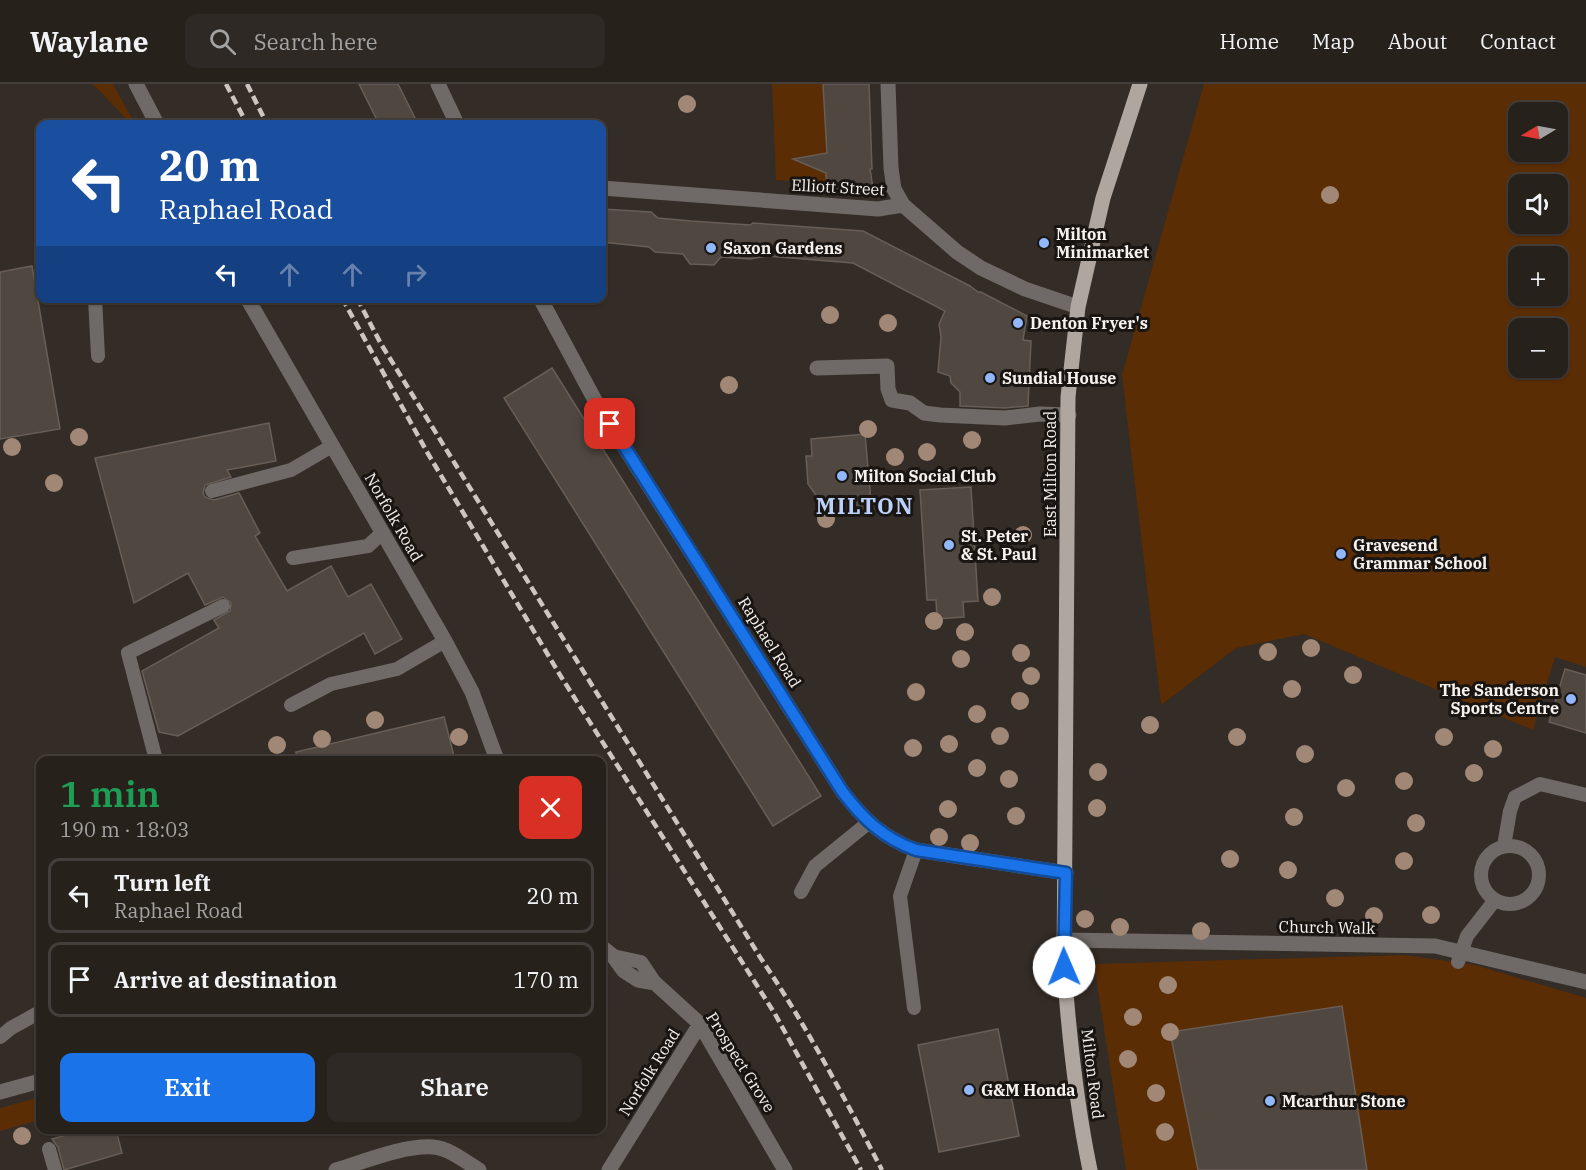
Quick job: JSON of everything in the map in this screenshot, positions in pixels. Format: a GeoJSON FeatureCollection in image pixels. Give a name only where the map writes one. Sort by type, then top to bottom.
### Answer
{"type":"FeatureCollection","features":[{"type":"Feature","properties":{"kind":"main road","name":"East Milton Road"},"geometry":{"type":"LineString","coordinates":[[1066,873],[1068,397],[1078,307],[1103,198],[1140,84]]}},
{"type":"Feature","properties":{"kind":"main road","name":"Milton Road"},"geometry":{"type":"LineString","coordinates":[[1066,873],[1064,940],[1069,1045],[1080,1123],[1090,1170]]}},
{"type":"Feature","properties":{"kind":"street"},"geometry":{"type":"LineString","coordinates":[[136,84],[155,120]]}},
{"type":"Feature","properties":{"kind":"street"},"geometry":{"type":"LineString","coordinates":[[438,84],[455,120]]}},
{"type":"Feature","properties":{"kind":"street"},"geometry":{"type":"LineString","coordinates":[[888,84],[891,168],[894,189],[903,205]]}},
{"type":"Feature","properties":{"kind":"street","name":"Elliott Street"},"geometry":{"type":"LineString","coordinates":[[606,188],[878,209],[903,205],[957,252],[981,268],[1024,289],[1078,307]]}},
{"type":"Feature","properties":{"kind":"street","name":"Norfolk Road"},"geometry":{"type":"LineString","coordinates":[[250,303],[445,641],[472,692],[496,756]]}},
{"type":"Feature","properties":{"kind":"street","name":"Raphael Road"},"geometry":{"type":"LineString","coordinates":[[543,303],[604,414],[842,791],[868,824],[895,842],[916,850],[1066,873]]}},
{"type":"Feature","properties":{"kind":"street"},"geometry":{"type":"LineString","coordinates":[[817,368],[887,366],[888,389],[892,400],[910,403],[924,413],[1005,417],[1040,414],[1068,415]]}},
{"type":"Feature","properties":{"kind":"street","name":"Church Walk"},"geometry":{"type":"LineString","coordinates":[[1064,940],[1435,946],[1459,956],[1586,982]]}},
{"type":"Feature","properties":{"kind":"street","name":"Prospect Grove"},"geometry":{"type":"LineString","coordinates":[[607,951],[624,971],[638,980],[655,983],[700,1024],[785,1170]]}},
{"type":"Feature","properties":{"kind":"street","name":"Norfolk Road"},"geometry":{"type":"LineString","coordinates":[[609,1170],[700,1024]]}},
{"type":"Feature","properties":{"kind":"street"},"geometry":{"type":"LineString","coordinates":[[0,1092],[36,1083]]}},
{"type":"Feature","properties":{"kind":"street"},"geometry":{"type":"LineString","coordinates":[[336,1170],[402,1151],[434,1147],[458,1156],[479,1170]]}},
{"type":"Feature","properties":{"kind":"lane"},"geometry":{"type":"LineString","coordinates":[[95,303],[98,356]]}},
{"type":"Feature","properties":{"kind":"lane"},"geometry":{"type":"LineString","coordinates":[[212,491],[291,470],[332,446]]}},
{"type":"Feature","properties":{"kind":"lane"},"geometry":{"type":"LineString","coordinates":[[293,558],[368,546],[382,533]]}},
{"type":"Feature","properties":{"kind":"lane"},"geometry":{"type":"LineString","coordinates":[[155,756],[128,653],[223,606]]}},
{"type":"Feature","properties":{"kind":"lane"},"geometry":{"type":"LineString","coordinates":[[291,705],[331,684],[396,669],[445,641]]}},
{"type":"Feature","properties":{"kind":"lane"},"geometry":{"type":"LineString","coordinates":[[1504,846],[1515,797],[1540,784],[1586,795]]}},
{"type":"Feature","properties":{"kind":"lane"},"geometry":{"type":"LineString","coordinates":[[801,892],[815,866],[868,824]]}},
{"type":"Feature","properties":{"kind":"lane"},"geometry":{"type":"LineString","coordinates":[[1504,846],[1514,846],[1527,851],[1534,858],[1540,872],[1539,882],[1534,892],[1517,903],[1507,904],[1495,900],[1482,884],[1481,874],[1484,861],[1490,853],[1504,846]]}},
{"type":"Feature","properties":{"kind":"lane"},"geometry":{"type":"LineString","coordinates":[[915,1008],[900,896],[916,850]]}},
{"type":"Feature","properties":{"kind":"lane"},"geometry":{"type":"LineString","coordinates":[[1459,956],[1467,936],[1495,900]]}},
{"type":"Feature","properties":{"kind":"lane"},"geometry":{"type":"LineString","coordinates":[[0,1037],[36,1014]]}},
{"type":"Feature","properties":{"kind":"lane"},"geometry":{"type":"LineString","coordinates":[[48,1149],[55,1170]]}},
{"type":"Feature","properties":{"kind":"shaded area"},"geometry":{"type":"Polygon","coordinates":[[[93,84],[113,84],[133,120],[127,120],[93,84]]]}},
{"type":"Feature","properties":{"kind":"shaded area"},"geometry":{"type":"Polygon","coordinates":[[[772,84],[837,84],[837,94],[823,94],[824,109],[838,109],[826,117],[826,156],[840,168],[827,184],[776,180],[772,84]]]}},
{"type":"Feature","properties":{"kind":"shaded area","name":"Gravesend Grammar School"},"geometry":{"type":"Polygon","coordinates":[[[1204,84],[1586,84],[1586,667],[1555,657],[1533,730],[1304,634],[1236,648],[1161,705],[1122,375],[1204,84]]]}},
{"type":"Feature","properties":{"kind":"shaded area"},"geometry":{"type":"Polygon","coordinates":[[[1404,955],[1475,965],[1586,998],[1586,1170],[1126,1170],[1094,964],[1404,955]]]}},
{"type":"Feature","properties":{"kind":"shaded area"},"geometry":{"type":"Polygon","coordinates":[[[36,1098],[36,1121],[0,1131],[0,1108],[36,1098]]]}},
{"type":"Feature","properties":{"kind":"building"},"geometry":{"type":"Polygon","coordinates":[[[359,84],[398,84],[416,120],[377,120],[359,84]]]}},
{"type":"Feature","properties":{"kind":"building"},"geometry":{"type":"Polygon","coordinates":[[[823,84],[869,84],[872,169],[870,169],[873,188],[827,189],[826,173],[793,159],[827,153],[823,84]]]}},
{"type":"Feature","properties":{"kind":"building"},"geometry":{"type":"Polygon","coordinates":[[[606,209],[651,212],[658,218],[691,221],[863,231],[1027,316],[1023,340],[1031,341],[1028,406],[1005,408],[960,406],[960,392],[951,383],[950,376],[938,372],[941,337],[939,324],[945,311],[853,263],[767,256],[750,259],[721,257],[714,265],[690,264],[683,254],[655,252],[649,247],[606,242],[606,209]]]}},
{"type":"Feature","properties":{"kind":"building"},"geometry":{"type":"Polygon","coordinates":[[[32,266],[36,303],[38,303],[60,429],[0,439],[0,272],[32,266]]]}},
{"type":"Feature","properties":{"kind":"building"},"geometry":{"type":"Polygon","coordinates":[[[552,368],[821,796],[773,826],[504,398],[552,368]]]}},
{"type":"Feature","properties":{"kind":"building"},"geometry":{"type":"Polygon","coordinates":[[[269,423],[276,461],[227,470],[231,477],[205,485],[203,493],[205,497],[214,500],[239,493],[260,533],[255,536],[287,591],[331,566],[348,597],[371,584],[402,639],[375,654],[364,633],[178,736],[159,732],[142,671],[219,628],[214,620],[230,611],[231,603],[223,597],[205,605],[188,573],[134,603],[95,458],[269,423]]]}},
{"type":"Feature","properties":{"kind":"building","name":"Milton Social Club"},"geometry":{"type":"Polygon","coordinates":[[[865,434],[872,513],[831,516],[808,484],[806,456],[812,456],[811,439],[865,434]]]}},
{"type":"Feature","properties":{"kind":"building","name":"St. Peter & St. Paul"},"geometry":{"type":"Polygon","coordinates":[[[971,487],[978,601],[963,602],[964,617],[937,619],[936,600],[927,600],[920,490],[971,487]]]}},
{"type":"Feature","properties":{"kind":"building","name":"The Sanderson Sports Centre"},"geometry":{"type":"Polygon","coordinates":[[[1565,669],[1586,675],[1586,733],[1549,722],[1565,669]]]}},
{"type":"Feature","properties":{"kind":"building"},"geometry":{"type":"Polygon","coordinates":[[[444,717],[454,756],[296,756],[296,752],[444,717]]]}},
{"type":"Feature","properties":{"kind":"building","name":"Mcarthur Stone"},"geometry":{"type":"Polygon","coordinates":[[[1342,1006],[1367,1170],[1198,1170],[1170,1032],[1342,1006]]]}},
{"type":"Feature","properties":{"kind":"building","name":"G&M Honda"},"geometry":{"type":"Polygon","coordinates":[[[998,1029],[1019,1136],[939,1152],[918,1045],[998,1029]]]}},
{"type":"Feature","properties":{"kind":"building"},"geometry":{"type":"Polygon","coordinates":[[[70,1134],[117,1134],[122,1153],[64,1170],[58,1147],[52,1139],[70,1134]]]}},
{"type":"Feature","properties":{"kind":"railway"},"geometry":{"type":"LineString","coordinates":[[226,84],[245,120]]}},
{"type":"Feature","properties":{"kind":"railway"},"geometry":{"type":"LineString","coordinates":[[247,84],[265,120]]}},
{"type":"Feature","properties":{"kind":"railway"},"geometry":{"type":"LineString","coordinates":[[345,303],[427,452],[560,675],[775,1014],[861,1170]]}},
{"type":"Feature","properties":{"kind":"railway"},"geometry":{"type":"LineString","coordinates":[[360,303],[381,344],[809,1035],[882,1170]]}},
{"type":"Feature","properties":{"kind":"place","name":"Milton Minimarket"},"geometry":{"type":"Point","coordinates":[1044,243]}},
{"type":"Feature","properties":{"kind":"place","name":"Saxon Gardens"},"geometry":{"type":"Point","coordinates":[711,248]}},
{"type":"Feature","properties":{"kind":"place","name":"Denton Fryer's"},"geometry":{"type":"Point","coordinates":[1018,323]}},
{"type":"Feature","properties":{"kind":"place","name":"Sundial House"},"geometry":{"type":"Point","coordinates":[990,378]}},
{"type":"Feature","properties":{"kind":"place","name":"Milton Social Club"},"geometry":{"type":"Point","coordinates":[842,476]}},
{"type":"Feature","properties":{"kind":"place","name":"St. Peter & St. Paul"},"geometry":{"type":"Point","coordinates":[949,545]}},
{"type":"Feature","properties":{"kind":"place","name":"Gravesend Grammar School"},"geometry":{"type":"Point","coordinates":[1341,554]}},
{"type":"Feature","properties":{"kind":"place","name":"The Sanderson Sports Centre"},"geometry":{"type":"Point","coordinates":[1571,699]}},
{"type":"Feature","properties":{"kind":"place","name":"G&M Honda"},"geometry":{"type":"Point","coordinates":[969,1090]}},
{"type":"Feature","properties":{"kind":"place","name":"Mcarthur Stone"},"geometry":{"type":"Point","coordinates":[1270,1101]}},
{"type":"Feature","properties":{"kind":"district","name":"MILTON"},"geometry":{"type":"Point","coordinates":[865,505]}},
{"type":"Feature","properties":{"kind":"route"},"geometry":{"type":"LineString","coordinates":[[610,424],[842,791],[868,824],[895,842],[916,850],[1066,873],[1064,967]]}}]}
